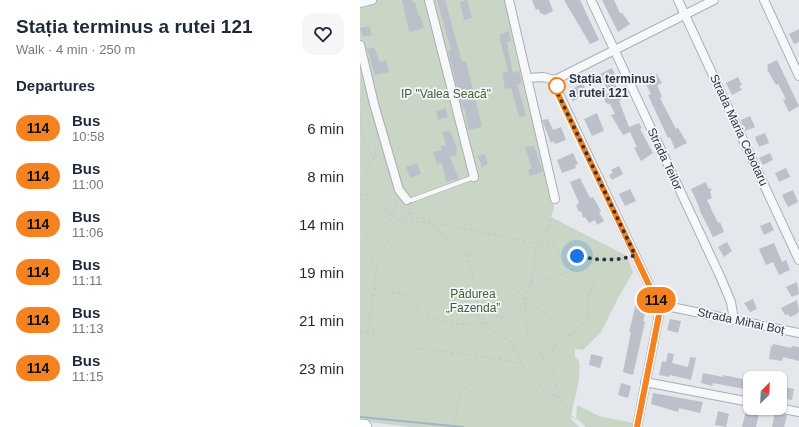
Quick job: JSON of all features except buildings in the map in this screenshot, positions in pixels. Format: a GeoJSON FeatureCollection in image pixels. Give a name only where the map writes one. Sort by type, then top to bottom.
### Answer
{"type":"FeatureCollection","features":[{"type":"Feature","properties":{"kind":"street"},"geometry":{"type":"LineString","coordinates":[[360,3],[372,0]]}},
{"type":"Feature","properties":{"kind":"street"},"geometry":{"type":"LineString","coordinates":[[429,0],[474,177]]}},
{"type":"Feature","properties":{"kind":"street"},"geometry":{"type":"LineString","coordinates":[[509,0],[555,199]]}},
{"type":"Feature","properties":{"kind":"street","name":"Strada Teilor"},"geometry":{"type":"LineString","coordinates":[[591,0],[720,276],[731,302],[734,320]]}},
{"type":"Feature","properties":{"kind":"street","name":"Strada Maria Cebotaru"},"geometry":{"type":"LineString","coordinates":[[678,0],[799,260]]}},
{"type":"Feature","properties":{"kind":"street"},"geometry":{"type":"LineString","coordinates":[[528,78],[543,77],[555,80],[685,13],[714,0]]}},
{"type":"Feature","properties":{"kind":"street"},"geometry":{"type":"LineString","coordinates":[[764,0],[799,76]]}},
{"type":"Feature","properties":{"kind":"street"},"geometry":{"type":"LineString","coordinates":[[360,45],[399,190],[407,200]]}},
{"type":"Feature","properties":{"kind":"street"},"geometry":{"type":"LineString","coordinates":[[555,80],[558,94],[659,306],[659,315],[637,427]]}},
{"type":"Feature","properties":{"kind":"street","name":"Strada Mihai Boț"},"geometry":{"type":"LineString","coordinates":[[659,306],[671,307],[799,333]]}},
{"type":"Feature","properties":{"kind":"street"},"geometry":{"type":"LineString","coordinates":[[646,382],[743,401]]}},
{"type":"Feature","properties":{"kind":"street"},"geometry":{"type":"LineString","coordinates":[[787,410],[799,412]]}},
{"type":"Feature","properties":{"kind":"lane"},"geometry":{"type":"LineString","coordinates":[[407,200],[412,200],[474,177]]}},
{"type":"Feature","properties":{"kind":"path"},"geometry":{"type":"LineString","coordinates":[[360,113],[361,134],[372,157],[384,168],[394,171]]}},
{"type":"Feature","properties":{"kind":"path"},"geometry":{"type":"LineString","coordinates":[[360,186],[372,157],[384,138]]}},
{"type":"Feature","properties":{"kind":"path"},"geometry":{"type":"LineString","coordinates":[[360,242],[390,221],[399,190]]}},
{"type":"Feature","properties":{"kind":"path"},"geometry":{"type":"LineString","coordinates":[[360,194],[373,196],[399,220],[447,225],[538,245],[555,247],[565,254],[590,259],[625,259],[635,255]]}},
{"type":"Feature","properties":{"kind":"path"},"geometry":{"type":"LineString","coordinates":[[360,274],[364,263],[386,245],[410,212],[407,200]]}},
{"type":"Feature","properties":{"kind":"path"},"geometry":{"type":"LineString","coordinates":[[410,212],[416,213],[430,223],[467,254],[525,297],[583,348]]}},
{"type":"Feature","properties":{"kind":"path"},"geometry":{"type":"LineString","coordinates":[[549,219],[551,222],[549,228],[536,248],[530,283],[525,297],[527,336],[552,372],[560,397],[574,419]]}},
{"type":"Feature","properties":{"kind":"path"},"geometry":{"type":"LineString","coordinates":[[360,220],[370,236]]}},
{"type":"Feature","properties":{"kind":"path"},"geometry":{"type":"LineString","coordinates":[[467,254],[476,292],[479,314],[491,330],[512,342],[522,364],[547,393],[560,397]]}},
{"type":"Feature","properties":{"kind":"path"},"geometry":{"type":"LineString","coordinates":[[368,332],[377,267],[370,258]]}},
{"type":"Feature","properties":{"kind":"path"},"geometry":{"type":"LineString","coordinates":[[530,283],[568,272],[590,259]]}},
{"type":"Feature","properties":{"kind":"path"},"geometry":{"type":"LineString","coordinates":[[541,357],[553,353],[554,346],[570,335],[587,320],[589,294],[594,279],[618,259]]}},
{"type":"Feature","properties":{"kind":"path"},"geometry":{"type":"LineString","coordinates":[[374,289],[412,296],[418,312],[427,318],[458,324],[486,323],[494,316],[510,317],[525,301]]}},
{"type":"Feature","properties":{"kind":"path"},"geometry":{"type":"LineString","coordinates":[[360,334],[368,332],[396,342],[403,349],[427,349],[506,360],[522,364]]}},
{"type":"Feature","properties":{"kind":"path"},"geometry":{"type":"LineString","coordinates":[[454,422],[461,392],[506,360],[514,349],[527,336]]}},
{"type":"Feature","properties":{"kind":"green space","name":"Pădurea „Fazenda”"},"geometry":{"type":"Polygon","coordinates":[[[360,0],[505,0],[551,189],[554,208],[551,217],[627,256],[633,272],[601,332],[583,350],[575,349],[575,357],[579,361],[580,369],[571,419],[579,427],[410,427],[360,421],[360,0]]]}},
{"type":"Feature","properties":{"kind":"green space"},"geometry":{"type":"Polygon","coordinates":[[[577,405],[599,416],[633,423],[633,427],[586,427],[576,418],[577,405]]]}},
{"type":"Feature","properties":{"kind":"waterway"},"geometry":{"type":"LineString","coordinates":[[360,417],[463,427]]}},
{"type":"Feature","properties":{"kind":"bus line","name":"114"},"geometry":{"type":"LineString","coordinates":[[555,80],[558,94],[659,306],[659,315],[637,427]]}},
{"type":"Feature","properties":{"kind":"place","name":"Stația terminus a rutei 121"},"geometry":{"type":"Point","coordinates":[557,86]}},
{"type":"Feature","properties":{"kind":"route"},"geometry":{"type":"LineString","coordinates":[[557,86],[555,80],[558,94],[635,255],[625,259],[590,259],[577,256]]}},
{"type":"Feature","properties":{"kind":"park label","name":"IP \"Valea Seacă\""},"geometry":{"type":"Point","coordinates":[446,94]}}]}
